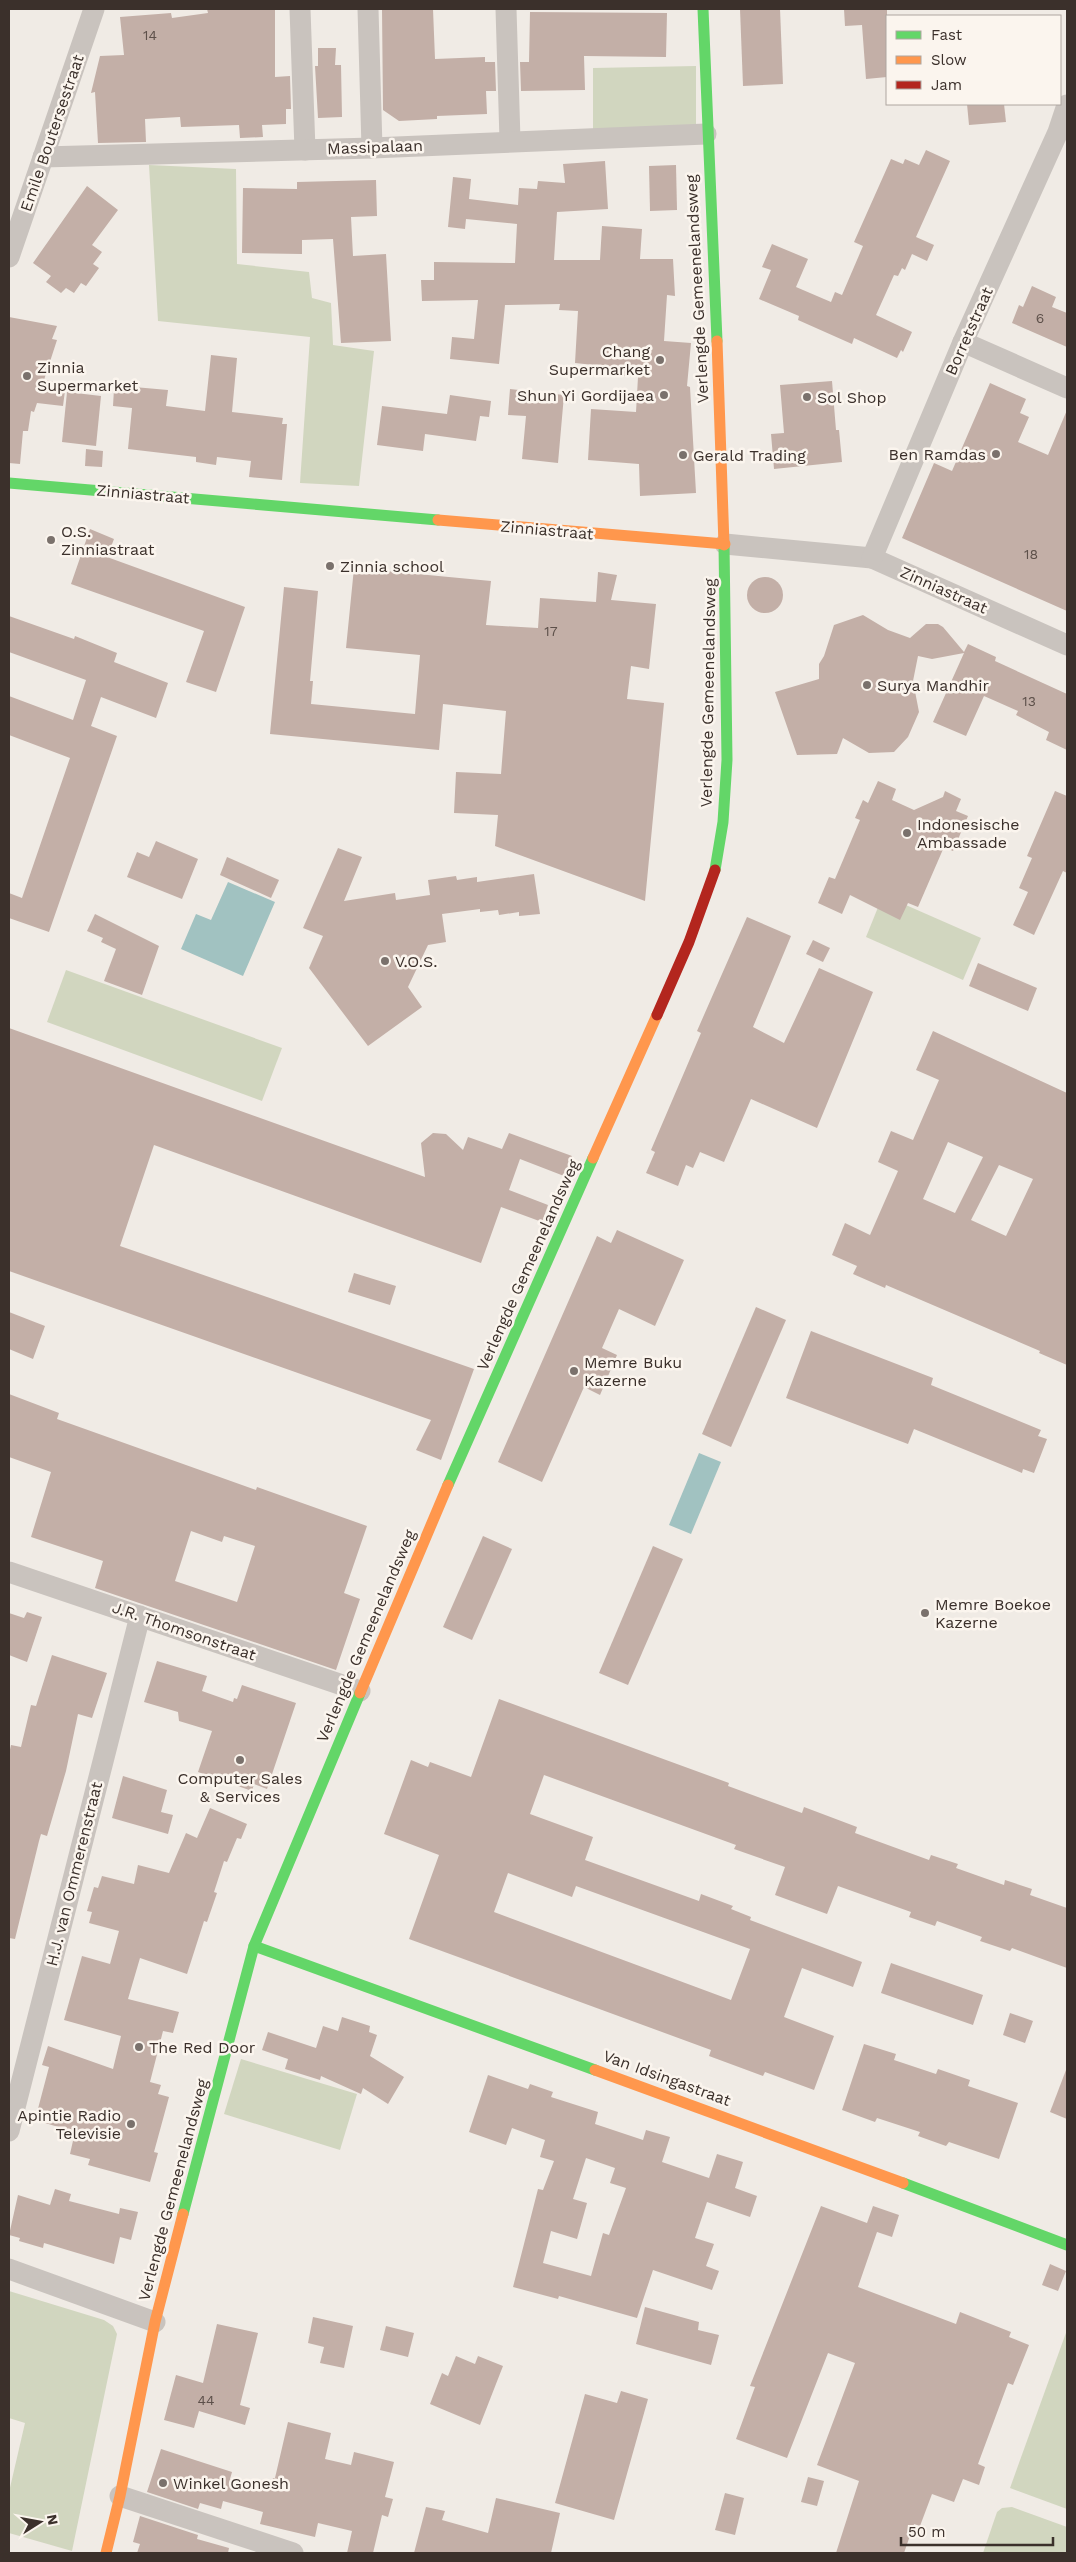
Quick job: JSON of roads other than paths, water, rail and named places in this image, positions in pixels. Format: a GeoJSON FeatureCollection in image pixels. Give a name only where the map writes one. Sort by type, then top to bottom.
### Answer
{"type":"FeatureCollection","features":[{"type":"Feature","properties":{"kind":"street","name":"Emile Boutersestraat"},"geometry":{"type":"LineString","coordinates":[[9,257],[94,9]]}},
{"type":"Feature","properties":{"kind":"street"},"geometry":{"type":"LineString","coordinates":[[300,9],[305,150]]}},
{"type":"Feature","properties":{"kind":"street"},"geometry":{"type":"LineString","coordinates":[[368,9],[372,148]]}},
{"type":"Feature","properties":{"kind":"street"},"geometry":{"type":"LineString","coordinates":[[506,9],[510,140]]}},
{"type":"Feature","properties":{"kind":"street","name":"Verlengde Gemeenelandsweg"},"geometry":{"type":"LineString","coordinates":[[106,2553],[120,2496],[155,2322],[254,1946],[360,1691],[708,894],[719,855],[726,779],[725,544],[706,134],[703,9]]}},
{"type":"Feature","properties":{"kind":"street","name":"Borretstraat"},"geometry":{"type":"LineString","coordinates":[[872,558],[964,342],[1063,134],[1067,105]]}},
{"type":"Feature","properties":{"kind":"street","name":"Massipalaan"},"geometry":{"type":"LineString","coordinates":[[43,158],[372,148],[510,140],[706,134]]}},
{"type":"Feature","properties":{"kind":"street"},"geometry":{"type":"LineString","coordinates":[[964,342],[1067,388]]}},
{"type":"Feature","properties":{"kind":"street","name":"Zinniastraat"},"geometry":{"type":"LineString","coordinates":[[9,483],[872,558],[1067,645]]}},
{"type":"Feature","properties":{"kind":"street","name":"J.R. Thomsonstraat"},"geometry":{"type":"LineString","coordinates":[[9,1572],[360,1691]]}},
{"type":"Feature","properties":{"kind":"street","name":"H.J. van Ommerenstraat"},"geometry":{"type":"LineString","coordinates":[[9,2131],[14,2085],[140,1616]]}},
{"type":"Feature","properties":{"kind":"street","name":"Van Idsingastraat"},"geometry":{"type":"LineString","coordinates":[[254,1946],[800,2144],[1067,2245]]}},
{"type":"Feature","properties":{"kind":"street"},"geometry":{"type":"LineString","coordinates":[[9,2269],[155,2322]]}},
{"type":"Feature","properties":{"kind":"street"},"geometry":{"type":"LineString","coordinates":[[120,2496],[293,2553]]}},
{"type":"Feature","properties":{"kind":"street","name":"Verlengde Gemeenelandsweg"},"geometry":{"type":"LineString","coordinates":[[120,2496],[123,2532]]}},
{"type":"Feature","properties":{"kind":"water"},"geometry":{"type":"Polygon","coordinates":[[[228,882],[275,902],[243,976],[181,949],[196,914],[211,920],[228,882]]]}},
{"type":"Feature","properties":{"kind":"water"},"geometry":{"type":"Polygon","coordinates":[[[699,1453],[721,1462],[691,1534],[669,1525],[699,1453]]]}},
{"type":"Feature","properties":{"kind":"place","name":"Chang Supermarket"},"geometry":{"type":"Point","coordinates":[660,360]}},
{"type":"Feature","properties":{"kind":"place","name":"Zinnia Supermarket"},"geometry":{"type":"Point","coordinates":[27,376]}},
{"type":"Feature","properties":{"kind":"place","name":"Shun Yi Gordijaea"},"geometry":{"type":"Point","coordinates":[664,395]}},
{"type":"Feature","properties":{"kind":"place","name":"Sol Shop"},"geometry":{"type":"Point","coordinates":[807,397]}},
{"type":"Feature","properties":{"kind":"place","name":"Ben Ramdas"},"geometry":{"type":"Point","coordinates":[996,454]}},
{"type":"Feature","properties":{"kind":"place","name":"Gerald Trading"},"geometry":{"type":"Point","coordinates":[683,455]}},
{"type":"Feature","properties":{"kind":"place","name":"O.S. Zinniastraat"},"geometry":{"type":"Point","coordinates":[51,540]}},
{"type":"Feature","properties":{"kind":"place","name":"Zinnia school"},"geometry":{"type":"Point","coordinates":[330,566]}},
{"type":"Feature","properties":{"kind":"place","name":"Surya Mandhir"},"geometry":{"type":"Point","coordinates":[867,685]}},
{"type":"Feature","properties":{"kind":"place","name":"Indonesische Ambassade"},"geometry":{"type":"Point","coordinates":[907,833]}},
{"type":"Feature","properties":{"kind":"place","name":"V.O.S."},"geometry":{"type":"Point","coordinates":[385,961]}},
{"type":"Feature","properties":{"kind":"place","name":"Memre Buku Kazerne"},"geometry":{"type":"Point","coordinates":[574,1371]}},
{"type":"Feature","properties":{"kind":"place","name":"Memre Boekoe Kazerne"},"geometry":{"type":"Point","coordinates":[925,1613]}},
{"type":"Feature","properties":{"kind":"place","name":"Computer Sales & Services"},"geometry":{"type":"Point","coordinates":[240,1760]}},
{"type":"Feature","properties":{"kind":"place","name":"The Red Door"},"geometry":{"type":"Point","coordinates":[139,2047]}},
{"type":"Feature","properties":{"kind":"place","name":"Apintie Radio Televisie"},"geometry":{"type":"Point","coordinates":[131,2124]}},
{"type":"Feature","properties":{"kind":"place","name":"Winkel Gonesh"},"geometry":{"type":"Point","coordinates":[163,2483]}}]}
